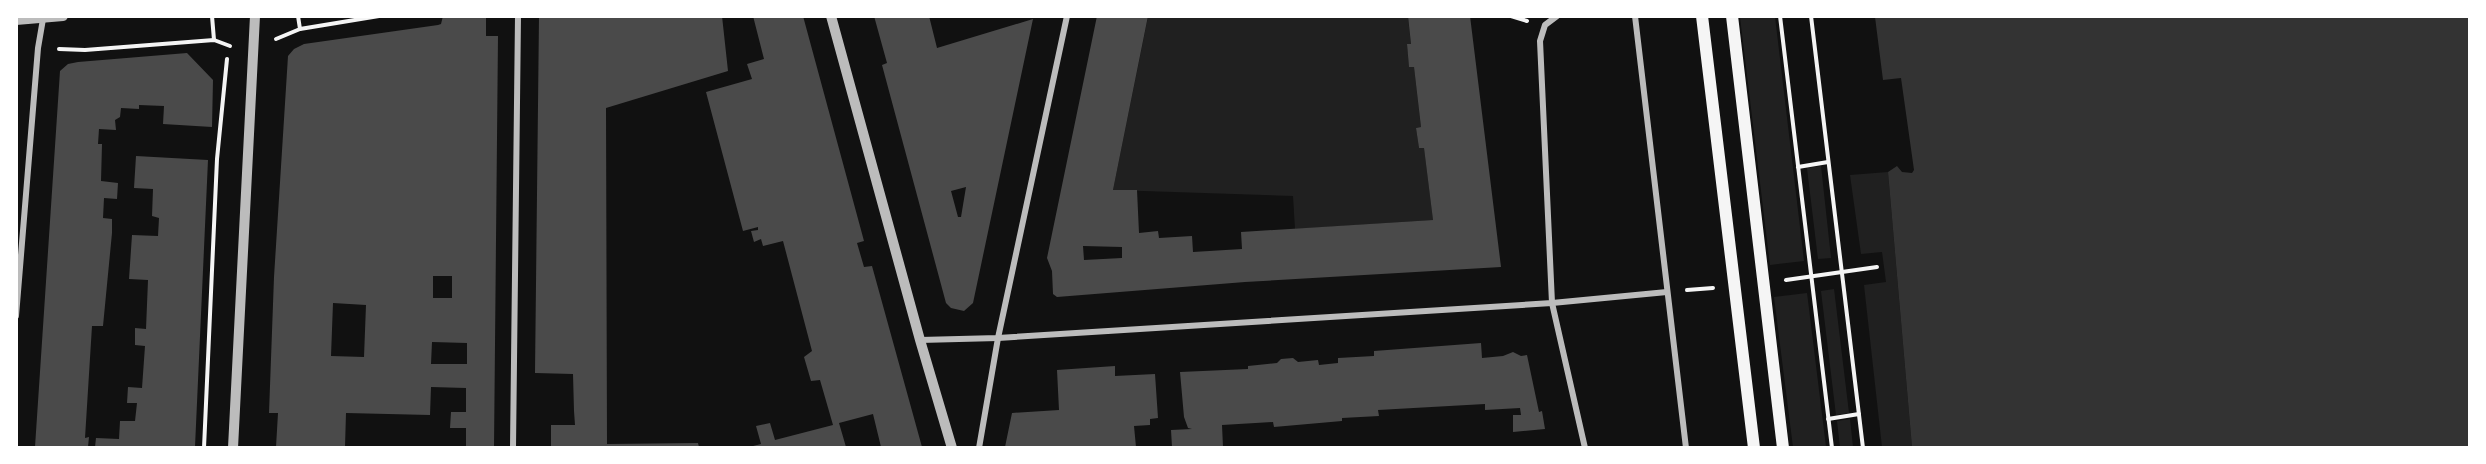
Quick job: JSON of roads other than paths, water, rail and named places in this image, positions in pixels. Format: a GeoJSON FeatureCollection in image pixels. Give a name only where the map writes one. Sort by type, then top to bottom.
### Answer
{"type":"FeatureCollection","features":[{"type":"Feature","properties":{"kind":"main road"},"geometry":{"type":"LineString","coordinates":[[1702,16],[1754,447]]}},
{"type":"Feature","properties":{"kind":"main road"},"geometry":{"type":"LineString","coordinates":[[1732,16],[1783,447]]}},
{"type":"Feature","properties":{"kind":"street"},"geometry":{"type":"LineString","coordinates":[[16,20],[63,16]]}},
{"type":"Feature","properties":{"kind":"street"},"geometry":{"type":"LineString","coordinates":[[233,447],[255,16]]}},
{"type":"Feature","properties":{"kind":"street"},"geometry":{"type":"LineString","coordinates":[[513,447],[518,16]]}},
{"type":"Feature","properties":{"kind":"street"},"geometry":{"type":"LineString","coordinates":[[831,16],[920,340],[952,447]]}},
{"type":"Feature","properties":{"kind":"street"},"geometry":{"type":"LineString","coordinates":[[979,447],[998,338],[1067,16]]}},
{"type":"Feature","properties":{"kind":"street"},"geometry":{"type":"LineString","coordinates":[[1557,16],[1545,25],[1540,41],[1552,303],[1585,447]]}},
{"type":"Feature","properties":{"kind":"street"},"geometry":{"type":"LineString","coordinates":[[1635,16],[1686,447]]}},
{"type":"Feature","properties":{"kind":"street"},"geometry":{"type":"LineString","coordinates":[[16,316],[43,19]]}},
{"type":"Feature","properties":{"kind":"street"},"geometry":{"type":"LineString","coordinates":[[920,340],[998,338],[1552,303],[1667,292]]}}]}
